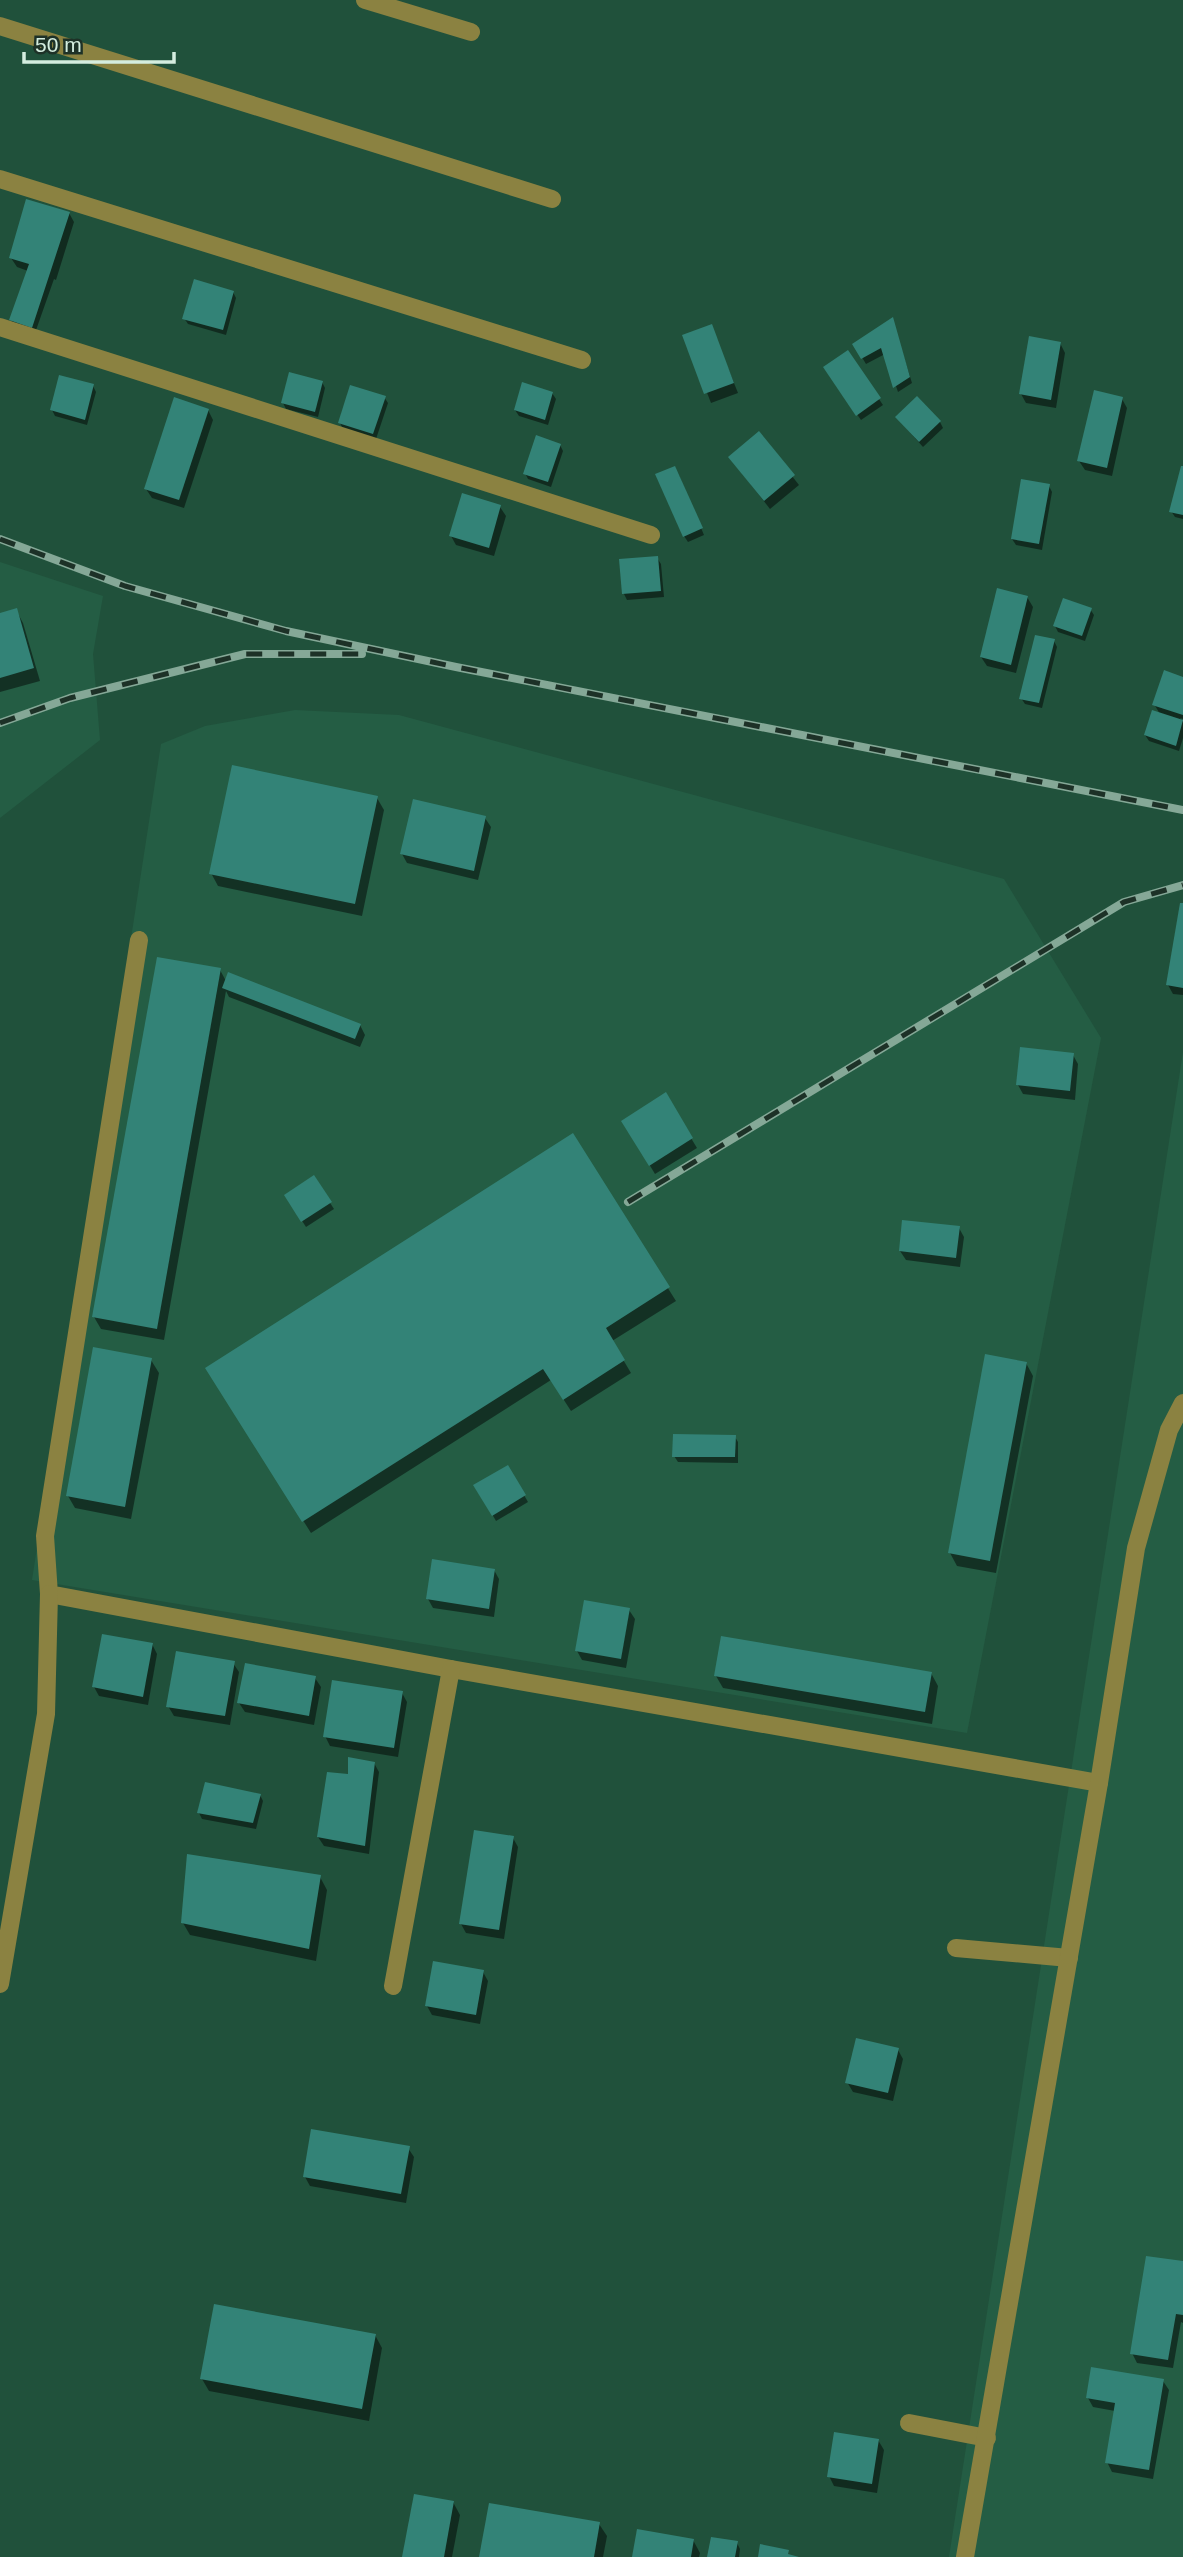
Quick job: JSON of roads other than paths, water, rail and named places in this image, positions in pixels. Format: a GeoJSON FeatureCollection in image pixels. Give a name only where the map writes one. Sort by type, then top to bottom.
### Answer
{"type":"FeatureCollection","features":[{"type":"Feature","properties":{"kind":"street"},"geometry":{"type":"LineString","coordinates":[[365,0],[471,32]]}},
{"type":"Feature","properties":{"kind":"street"},"geometry":{"type":"LineString","coordinates":[[0,26],[552,199]]}},
{"type":"Feature","properties":{"kind":"street"},"geometry":{"type":"LineString","coordinates":[[0,179],[582,360]]}},
{"type":"Feature","properties":{"kind":"street"},"geometry":{"type":"LineString","coordinates":[[0,327],[651,535]]}},
{"type":"Feature","properties":{"kind":"street"},"geometry":{"type":"LineString","coordinates":[[0,1984],[46,1714],[49,1594],[45,1535],[139,940]]}},
{"type":"Feature","properties":{"kind":"street"},"geometry":{"type":"LineString","coordinates":[[965,2557],[1099,1783],[1136,1548],[1169,1430],[1183,1403]]}},
{"type":"Feature","properties":{"kind":"street"},"geometry":{"type":"LineString","coordinates":[[49,1594],[451,1669],[1099,1783]]}},
{"type":"Feature","properties":{"kind":"street"},"geometry":{"type":"LineString","coordinates":[[393,1986],[451,1669]]}},
{"type":"Feature","properties":{"kind":"street"},"geometry":{"type":"LineString","coordinates":[[956,1948],[1069,1958]]}},
{"type":"Feature","properties":{"kind":"street"},"geometry":{"type":"LineString","coordinates":[[909,2423],[987,2438]]}},
{"type":"Feature","properties":{"kind":"railway"},"geometry":{"type":"LineString","coordinates":[[0,539],[125,586],[286,631],[1183,810]]}},
{"type":"Feature","properties":{"kind":"railway"},"geometry":{"type":"LineString","coordinates":[[0,723],[70,698],[245,654],[362,654]]}},
{"type":"Feature","properties":{"kind":"railway"},"geometry":{"type":"LineString","coordinates":[[628,1202],[1124,902],[1183,885]]}}]}
